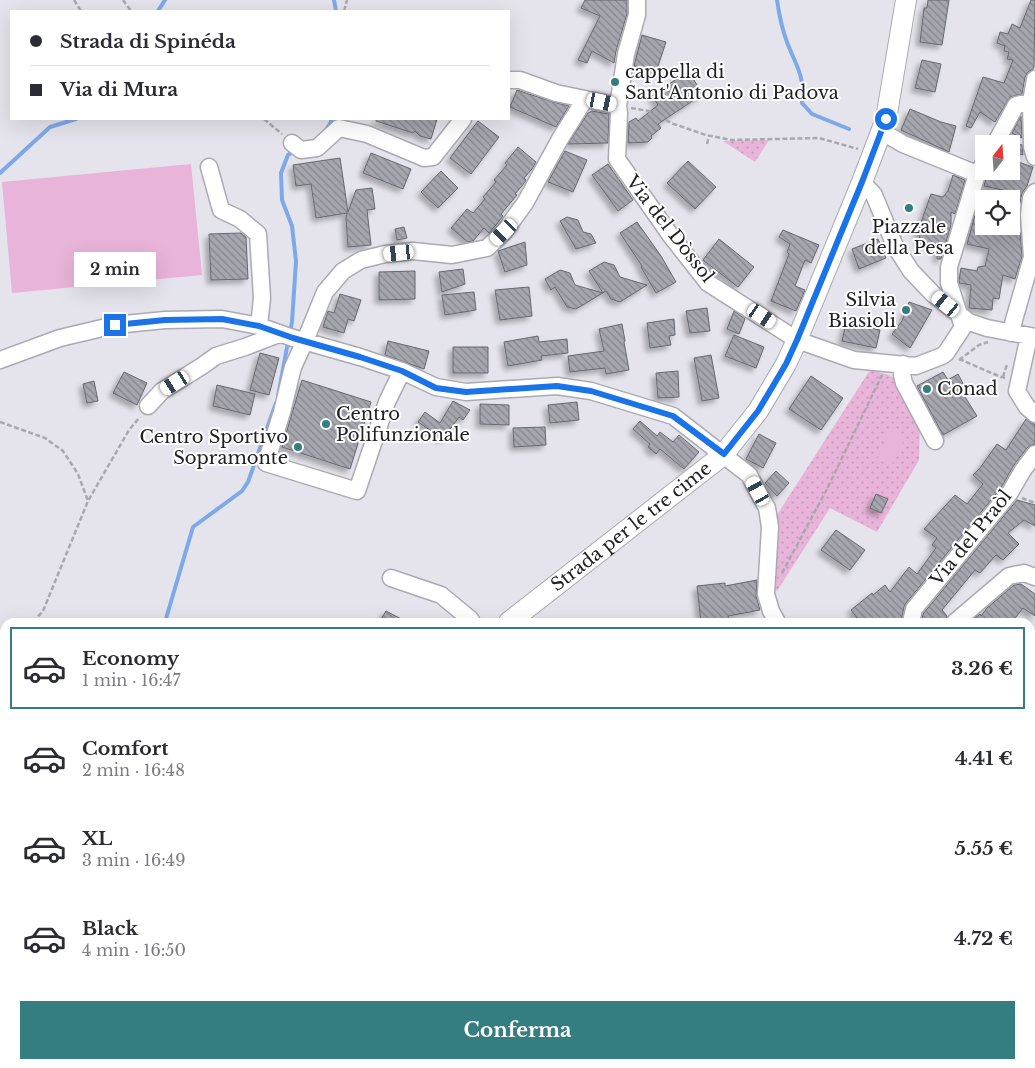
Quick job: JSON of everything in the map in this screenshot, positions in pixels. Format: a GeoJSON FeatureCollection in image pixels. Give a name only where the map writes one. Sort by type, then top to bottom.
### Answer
{"type":"FeatureCollection","features":[{"type":"Feature","properties":{"kind":"main road","name":"Strada per le tre cime"},"geometry":{"type":"LineString","coordinates":[[514,618],[724,454],[758,411],[786,364],[797,340],[886,119],[906,0]]}},
{"type":"Feature","properties":{"kind":"street","name":"Via del Dòssol"},"geometry":{"type":"LineString","coordinates":[[637,0],[637,15],[626,54],[618,106],[617,159],[671,236],[708,283],[797,340],[854,360],[895,366],[916,366],[942,356],[954,357]]}},
{"type":"Feature","properties":{"kind":"street"},"geometry":{"type":"LineString","coordinates":[[1035,79],[1031,102],[1032,147],[1035,157]]}},
{"type":"Feature","properties":{"kind":"street"},"geometry":{"type":"LineString","coordinates":[[510,80],[520,80],[556,93],[618,106]]}},
{"type":"Feature","properties":{"kind":"street"},"geometry":{"type":"LineString","coordinates":[[402,371],[387,402],[357,491],[266,463],[282,412],[293,367],[292,338],[325,292],[343,271],[361,260],[385,254],[413,252],[452,255],[487,248],[504,232],[525,203],[560,139],[585,99]]}},
{"type":"Feature","properties":{"kind":"street"},"geometry":{"type":"LineString","coordinates":[[1000,135],[1016,105],[1031,102]]}},
{"type":"Feature","properties":{"kind":"street"},"geometry":{"type":"LineString","coordinates":[[297,147],[317,148],[339,128],[367,134],[424,158],[433,157],[462,120]]}},
{"type":"Feature","properties":{"kind":"street"},"geometry":{"type":"LineString","coordinates":[[881,131],[903,144],[975,174]]}},
{"type":"Feature","properties":{"kind":"street"},"geometry":{"type":"LineString","coordinates":[[209,167],[221,210],[240,219],[258,234],[262,298],[259,326]]}},
{"type":"Feature","properties":{"kind":"street"},"geometry":{"type":"LineString","coordinates":[[954,357],[962,327],[949,283],[949,267],[976,180]]}},
{"type":"Feature","properties":{"kind":"street"},"geometry":{"type":"LineString","coordinates":[[862,182],[874,195],[895,246],[912,271],[933,294],[969,322],[987,328],[1032,336],[1017,391],[1027,407],[1035,414]]}},
{"type":"Feature","properties":{"kind":"street"},"geometry":{"type":"LineString","coordinates":[[1011,333],[1032,258],[1029,215],[1033,195]]}},
{"type":"Feature","properties":{"kind":"street"},"geometry":{"type":"LineString","coordinates":[[0,360],[60,338],[115,325],[165,320],[222,319],[259,326],[292,338],[360,357],[402,371],[436,388],[466,392],[557,386],[591,391],[673,416],[749,475],[767,508],[770,527],[766,594],[775,618]]}},
{"type":"Feature","properties":{"kind":"street"},"geometry":{"type":"LineString","coordinates":[[148,406],[162,391],[216,356],[245,347],[292,338]]}},
{"type":"Feature","properties":{"kind":"street"},"geometry":{"type":"LineString","coordinates":[[895,366],[902,375],[904,383],[934,441]]}},
{"type":"Feature","properties":{"kind":"street","name":"Via del Praòl"},"geometry":{"type":"LineString","coordinates":[[912,618],[914,609],[1009,494],[1035,454]]}},
{"type":"Feature","properties":{"kind":"street"},"geometry":{"type":"LineString","coordinates":[[960,618],[1009,576],[1024,573],[1035,577]]}},
{"type":"Feature","properties":{"kind":"street"},"geometry":{"type":"LineString","coordinates":[[391,578],[441,595],[469,618]]}},
{"type":"Feature","properties":{"kind":"path"},"geometry":{"type":"LineString","coordinates":[[618,106],[654,112],[671,123],[709,136],[731,140],[819,138],[858,148]]}},
{"type":"Feature","properties":{"kind":"path"},"geometry":{"type":"LineString","coordinates":[[265,120],[297,147]]}},
{"type":"Feature","properties":{"kind":"path"},"geometry":{"type":"LineString","coordinates":[[706,144],[709,136]]}},
{"type":"Feature","properties":{"kind":"path"},"geometry":{"type":"LineString","coordinates":[[992,180],[1033,195]]}},
{"type":"Feature","properties":{"kind":"path"},"geometry":{"type":"LineString","coordinates":[[954,357],[979,345],[995,340]]}},
{"type":"Feature","properties":{"kind":"path"},"geometry":{"type":"LineString","coordinates":[[954,357],[998,376],[1003,376],[1017,391]]}},
{"type":"Feature","properties":{"kind":"path"},"geometry":{"type":"LineString","coordinates":[[766,594],[778,578],[895,366]]}},
{"type":"Feature","properties":{"kind":"path"},"geometry":{"type":"LineString","coordinates":[[998,376],[1004,373]]}},
{"type":"Feature","properties":{"kind":"path"},"geometry":{"type":"LineString","coordinates":[[37,618],[43,611],[88,501],[129,430],[148,406]]}},
{"type":"Feature","properties":{"kind":"path"},"geometry":{"type":"LineString","coordinates":[[0,422],[45,438],[63,451],[78,474],[88,501]]}},
{"type":"Feature","properties":{"kind":"shaded area"},"geometry":{"type":"Polygon","coordinates":[[[769,140],[755,162],[723,141],[769,140]]]}},
{"type":"Feature","properties":{"kind":"shaded area"},"geometry":{"type":"Polygon","coordinates":[[[191,164],[202,275],[12,293],[2,182],[191,164]]]}},
{"type":"Feature","properties":{"kind":"shaded area"},"geometry":{"type":"Polygon","coordinates":[[[870,370],[889,375],[898,381],[920,421],[919,460],[877,532],[830,508],[777,591],[771,582],[775,518],[870,370]]]}},
{"type":"Feature","properties":{"kind":"shaded area"},"geometry":{"type":"Polygon","coordinates":[[[890,430],[905,437],[891,466],[877,459],[890,430]]]}},
{"type":"Feature","properties":{"kind":"building"},"geometry":{"type":"Polygon","coordinates":[[[585,0],[627,0],[627,14],[614,63],[592,51],[587,63],[578,60],[600,16],[581,8],[585,0]]]}},
{"type":"Feature","properties":{"kind":"building"},"geometry":{"type":"Polygon","coordinates":[[[928,0],[949,0],[942,45],[920,42],[924,8],[927,8],[928,0]]]}},
{"type":"Feature","properties":{"kind":"building"},"geometry":{"type":"Polygon","coordinates":[[[1031,0],[1035,0],[1034,67],[1025,77],[1022,94],[1010,97],[995,122],[980,112],[971,128],[966,126],[983,77],[1004,83],[1013,60],[1007,59],[1009,52],[1004,51],[1005,46],[997,43],[1000,32],[1008,34],[1012,24],[1020,28],[1031,0]]]}},
{"type":"Feature","properties":{"kind":"building"},"geometry":{"type":"Polygon","coordinates":[[[642,35],[666,42],[656,72],[634,66],[642,35]]]}},
{"type":"Feature","properties":{"kind":"building"},"geometry":{"type":"Polygon","coordinates":[[[922,60],[941,64],[935,92],[915,88],[922,60]]]}},
{"type":"Feature","properties":{"kind":"building"},"geometry":{"type":"Polygon","coordinates":[[[688,71],[703,94],[658,124],[661,128],[651,136],[652,138],[648,142],[628,143],[629,122],[636,118],[638,121],[658,105],[652,96],[688,71]]]}},
{"type":"Feature","properties":{"kind":"building"},"geometry":{"type":"Polygon","coordinates":[[[517,90],[569,106],[556,127],[510,107],[517,90]]]}},
{"type":"Feature","properties":{"kind":"building"},"geometry":{"type":"Polygon","coordinates":[[[910,109],[956,126],[949,152],[901,130],[910,109]]]}},
{"type":"Feature","properties":{"kind":"building"},"geometry":{"type":"Polygon","coordinates":[[[592,111],[609,114],[608,143],[568,144],[588,113],[592,111]]]}},
{"type":"Feature","properties":{"kind":"building"},"geometry":{"type":"Polygon","coordinates":[[[1021,116],[1022,138],[1020,135],[1012,133],[1021,116]]]}},
{"type":"Feature","properties":{"kind":"building"},"geometry":{"type":"Polygon","coordinates":[[[437,120],[431,139],[420,136],[415,131],[413,133],[376,121],[437,120]]]}},
{"type":"Feature","properties":{"kind":"building"},"geometry":{"type":"Polygon","coordinates":[[[478,121],[499,137],[471,174],[450,158],[478,121]]]}},
{"type":"Feature","properties":{"kind":"building"},"geometry":{"type":"Polygon","coordinates":[[[1020,144],[1022,145],[1023,155],[1020,154],[1020,144]]]}},
{"type":"Feature","properties":{"kind":"building"},"geometry":{"type":"Polygon","coordinates":[[[518,147],[536,162],[524,178],[526,180],[515,194],[517,195],[501,214],[503,216],[496,225],[489,233],[484,228],[473,241],[468,242],[451,228],[467,209],[473,213],[485,199],[483,197],[496,182],[494,180],[507,165],[505,163],[518,147]]]}},
{"type":"Feature","properties":{"kind":"building"},"geometry":{"type":"Polygon","coordinates":[[[565,151],[587,160],[573,192],[548,182],[565,151]]]}},
{"type":"Feature","properties":{"kind":"building"},"geometry":{"type":"Polygon","coordinates":[[[371,153],[411,169],[403,189],[363,173],[371,153]]]}},
{"type":"Feature","properties":{"kind":"building"},"geometry":{"type":"Polygon","coordinates":[[[340,158],[348,212],[356,190],[372,188],[375,209],[367,210],[371,245],[348,247],[347,213],[316,218],[311,184],[296,186],[293,165],[340,158]]]}},
{"type":"Feature","properties":{"kind":"building"},"geometry":{"type":"Polygon","coordinates":[[[688,161],[716,187],[695,209],[667,183],[688,161]]]}},
{"type":"Feature","properties":{"kind":"building"},"geometry":{"type":"Polygon","coordinates":[[[1020,163],[1033,167],[1027,186],[1022,193],[1020,203],[1020,190],[1002,190],[984,186],[986,180],[1020,180],[1020,163]]]}},
{"type":"Feature","properties":{"kind":"building"},"geometry":{"type":"Polygon","coordinates":[[[608,164],[633,200],[618,211],[592,175],[608,164]]]}},
{"type":"Feature","properties":{"kind":"building"},"geometry":{"type":"Polygon","coordinates":[[[441,171],[458,188],[438,208],[421,192],[441,171]]]}},
{"type":"Feature","properties":{"kind":"building"},"geometry":{"type":"Polygon","coordinates":[[[953,175],[965,180],[955,214],[951,212],[951,225],[941,259],[937,259],[938,244],[921,243],[918,231],[931,194],[943,197],[948,191],[953,175]]]}},
{"type":"Feature","properties":{"kind":"building"},"geometry":{"type":"Polygon","coordinates":[[[975,215],[975,235],[1020,235],[1020,232],[1022,256],[1015,279],[1003,275],[999,299],[993,298],[992,310],[969,308],[971,285],[959,283],[961,268],[977,271],[978,267],[985,266],[989,249],[967,244],[975,215]]]}},
{"type":"Feature","properties":{"kind":"building"},"geometry":{"type":"Polygon","coordinates":[[[567,217],[578,220],[583,232],[591,234],[596,243],[576,249],[560,221],[567,217]]]}},
{"type":"Feature","properties":{"kind":"building"},"geometry":{"type":"Polygon","coordinates":[[[637,222],[661,256],[676,282],[656,293],[642,266],[620,233],[637,222]]]}},
{"type":"Feature","properties":{"kind":"building"},"geometry":{"type":"Polygon","coordinates":[[[404,227],[407,238],[397,240],[395,229],[404,227]]]}},
{"type":"Feature","properties":{"kind":"building"},"geometry":{"type":"Polygon","coordinates":[[[783,230],[819,245],[811,263],[805,260],[795,286],[805,290],[796,311],[771,301],[789,254],[787,252],[790,244],[779,237],[783,230]]]}},
{"type":"Feature","properties":{"kind":"building"},"geometry":{"type":"Polygon","coordinates":[[[241,233],[246,237],[248,279],[211,280],[209,234],[241,233]]]}},
{"type":"Feature","properties":{"kind":"building"},"geometry":{"type":"Polygon","coordinates":[[[719,239],[754,267],[738,287],[703,260],[719,239]]]}},
{"type":"Feature","properties":{"kind":"building"},"geometry":{"type":"Polygon","coordinates":[[[878,239],[886,258],[859,269],[852,249],[878,239]]]}},
{"type":"Feature","properties":{"kind":"building"},"geometry":{"type":"Polygon","coordinates":[[[525,242],[527,265],[505,272],[498,251],[525,242]]]}},
{"type":"Feature","properties":{"kind":"building"},"geometry":{"type":"Polygon","coordinates":[[[604,262],[614,265],[620,277],[647,285],[620,302],[611,299],[606,291],[603,293],[589,271],[604,262]]]}},
{"type":"Feature","properties":{"kind":"building"},"geometry":{"type":"Polygon","coordinates":[[[463,269],[465,284],[442,292],[439,272],[463,269]]]}},
{"type":"Feature","properties":{"kind":"building"},"geometry":{"type":"Polygon","coordinates":[[[560,270],[570,273],[575,285],[603,293],[576,309],[567,307],[555,287],[551,290],[545,279],[560,270]]]}},
{"type":"Feature","properties":{"kind":"building"},"geometry":{"type":"Polygon","coordinates":[[[415,271],[415,299],[379,300],[379,272],[415,271]]]}},
{"type":"Feature","properties":{"kind":"building"},"geometry":{"type":"Polygon","coordinates":[[[529,287],[532,316],[500,320],[495,290],[529,287]]]}},
{"type":"Feature","properties":{"kind":"building"},"geometry":{"type":"Polygon","coordinates":[[[474,292],[476,310],[445,315],[442,295],[474,292]]]}},
{"type":"Feature","properties":{"kind":"building"},"geometry":{"type":"Polygon","coordinates":[[[340,294],[361,300],[354,321],[348,319],[344,333],[323,327],[328,311],[334,313],[340,294]]]}},
{"type":"Feature","properties":{"kind":"building"},"geometry":{"type":"Polygon","coordinates":[[[909,302],[932,310],[910,348],[892,334],[902,321],[909,302]]]}},
{"type":"Feature","properties":{"kind":"building"},"geometry":{"type":"Polygon","coordinates":[[[707,308],[710,331],[690,333],[686,311],[707,308]]]}},
{"type":"Feature","properties":{"kind":"building"},"geometry":{"type":"Polygon","coordinates":[[[734,311],[745,319],[739,334],[727,329],[734,311]]]}},
{"type":"Feature","properties":{"kind":"building"},"geometry":{"type":"Polygon","coordinates":[[[674,319],[675,335],[669,336],[671,345],[650,348],[647,323],[674,319]]]}},
{"type":"Feature","properties":{"kind":"building"},"geometry":{"type":"Polygon","coordinates":[[[846,323],[880,330],[876,348],[842,341],[846,323]]]}},
{"type":"Feature","properties":{"kind":"building"},"geometry":{"type":"Polygon","coordinates":[[[622,324],[629,370],[606,374],[605,368],[570,372],[568,356],[604,351],[599,329],[622,324]]]}},
{"type":"Feature","properties":{"kind":"building"},"geometry":{"type":"Polygon","coordinates":[[[734,335],[764,347],[756,368],[725,356],[734,335]]]}},
{"type":"Feature","properties":{"kind":"building"},"geometry":{"type":"Polygon","coordinates":[[[538,336],[539,342],[567,339],[568,353],[541,356],[542,360],[508,366],[504,342],[538,336]]]}},
{"type":"Feature","properties":{"kind":"building"},"geometry":{"type":"Polygon","coordinates":[[[388,341],[429,351],[424,369],[385,355],[388,341]]]}},
{"type":"Feature","properties":{"kind":"building"},"geometry":{"type":"Polygon","coordinates":[[[453,347],[488,347],[488,373],[453,373],[453,347]]]}},
{"type":"Feature","properties":{"kind":"building"},"geometry":{"type":"Polygon","coordinates":[[[260,353],[279,358],[269,395],[250,390],[260,353]]]}},
{"type":"Feature","properties":{"kind":"building"},"geometry":{"type":"Polygon","coordinates":[[[711,355],[719,398],[702,401],[694,358],[711,355]]]}},
{"type":"Feature","properties":{"kind":"building"},"geometry":{"type":"Polygon","coordinates":[[[678,371],[679,397],[658,398],[656,373],[678,371]]]}},
{"type":"Feature","properties":{"kind":"building"},"geometry":{"type":"Polygon","coordinates":[[[124,372],[147,383],[137,405],[113,393],[124,372]]]}},
{"type":"Feature","properties":{"kind":"building"},"geometry":{"type":"Polygon","coordinates":[[[943,372],[948,380],[958,374],[969,395],[965,397],[977,416],[943,435],[917,386],[943,372]]]}},
{"type":"Feature","properties":{"kind":"building"},"geometry":{"type":"Polygon","coordinates":[[[811,376],[843,398],[821,430],[789,409],[811,376]]]}},
{"type":"Feature","properties":{"kind":"building","name":"Centro Polifunzionale"},"geometry":{"type":"Polygon","coordinates":[[[302,380],[371,402],[350,469],[282,447],[302,380]]]}},
{"type":"Feature","properties":{"kind":"building"},"geometry":{"type":"Polygon","coordinates":[[[94,381],[98,401],[87,403],[83,384],[94,381]]]}},
{"type":"Feature","properties":{"kind":"building"},"geometry":{"type":"Polygon","coordinates":[[[217,385],[255,394],[250,415],[213,406],[217,385]]]}},
{"type":"Feature","properties":{"kind":"building"},"geometry":{"type":"Polygon","coordinates":[[[453,401],[470,410],[463,420],[459,417],[443,439],[418,422],[425,412],[440,423],[453,401]]]}},
{"type":"Feature","properties":{"kind":"building"},"geometry":{"type":"Polygon","coordinates":[[[577,402],[579,420],[550,423],[548,405],[577,402]]]}},
{"type":"Feature","properties":{"kind":"building"},"geometry":{"type":"Polygon","coordinates":[[[480,404],[509,405],[509,425],[480,424],[480,404]]]}},
{"type":"Feature","properties":{"kind":"building"},"geometry":{"type":"Polygon","coordinates":[[[1026,419],[1035,424],[1035,444],[1027,448],[1014,465],[1001,488],[906,603],[902,618],[857,618],[851,610],[872,593],[873,595],[885,585],[890,592],[909,567],[917,574],[936,548],[932,545],[937,538],[924,529],[955,495],[967,504],[983,484],[973,475],[997,444],[1006,450],[1026,419]]]}},
{"type":"Feature","properties":{"kind":"building"},"geometry":{"type":"Polygon","coordinates":[[[640,421],[657,436],[660,432],[673,442],[679,435],[699,452],[684,469],[660,449],[656,454],[648,447],[650,444],[633,429],[640,421]]]}},
{"type":"Feature","properties":{"kind":"building"},"geometry":{"type":"Polygon","coordinates":[[[545,427],[546,445],[514,447],[513,428],[545,427]]]}},
{"type":"Feature","properties":{"kind":"building"},"geometry":{"type":"Polygon","coordinates":[[[759,434],[776,443],[763,468],[746,459],[759,434]]]}},
{"type":"Feature","properties":{"kind":"building"},"geometry":{"type":"Polygon","coordinates":[[[776,471],[789,483],[777,496],[765,483],[776,471]]]}},
{"type":"Feature","properties":{"kind":"building"},"geometry":{"type":"Polygon","coordinates":[[[876,494],[888,499],[881,513],[870,508],[876,494]]]}},
{"type":"Feature","properties":{"kind":"building"},"geometry":{"type":"Polygon","coordinates":[[[1017,500],[1035,505],[1035,526],[1024,520],[1008,533],[1019,544],[1003,560],[996,555],[980,573],[975,570],[942,610],[947,616],[946,618],[922,618],[923,614],[1017,500]]]}},
{"type":"Feature","properties":{"kind":"building"},"geometry":{"type":"Polygon","coordinates":[[[836,530],[865,550],[850,570],[821,550],[836,530]]]}},
{"type":"Feature","properties":{"kind":"building"},"geometry":{"type":"Polygon","coordinates":[[[757,580],[756,596],[760,610],[728,616],[728,618],[701,618],[697,586],[725,583],[725,586],[757,580]]]}},
{"type":"Feature","properties":{"kind":"building"},"geometry":{"type":"Polygon","coordinates":[[[1021,584],[1035,594],[1035,616],[1023,608],[1015,618],[975,618],[980,614],[981,616],[987,608],[1014,585],[1021,584]]]}},
{"type":"Feature","properties":{"kind":"building"},"geometry":{"type":"Polygon","coordinates":[[[386,611],[399,618],[382,618],[386,611]]]}},
{"type":"Feature","properties":{"kind":"waterway"},"geometry":{"type":"LineString","coordinates":[[159,10],[165,0]]}},
{"type":"Feature","properties":{"kind":"waterway"},"geometry":{"type":"LineString","coordinates":[[334,0],[336,10]]}},
{"type":"Feature","properties":{"kind":"waterway"},"geometry":{"type":"LineString","coordinates":[[777,0],[787,42],[801,78],[802,103],[812,114],[849,129]]}},
{"type":"Feature","properties":{"kind":"waterway"},"geometry":{"type":"LineString","coordinates":[[0,173],[50,127],[73,120]]}},
{"type":"Feature","properties":{"kind":"waterway"},"geometry":{"type":"LineString","coordinates":[[326,130],[331,120]]}},
{"type":"Feature","properties":{"kind":"waterway"},"geometry":{"type":"LineString","coordinates":[[290,332],[296,261],[292,226],[282,200],[281,173],[288,155],[294,151]]}},
{"type":"Feature","properties":{"kind":"waterway"},"geometry":{"type":"LineString","coordinates":[[278,396],[288,342]]}},
{"type":"Feature","properties":{"kind":"waterway"},"geometry":{"type":"LineString","coordinates":[[166,618],[193,527],[242,491],[248,482],[276,403]]}},
{"type":"Feature","properties":{"kind":"place","name":"cappella di Sant'Antonio di Padova"},"geometry":{"type":"Point","coordinates":[615,82]}},
{"type":"Feature","properties":{"kind":"place","name":"Piazzale della Pesa"},"geometry":{"type":"Point","coordinates":[909,208]}},
{"type":"Feature","properties":{"kind":"place","name":"Silvia Biasioli"},"geometry":{"type":"Point","coordinates":[906,310]}},
{"type":"Feature","properties":{"kind":"place","name":"Conad"},"geometry":{"type":"Point","coordinates":[927,389]}},
{"type":"Feature","properties":{"kind":"place","name":"Centro Polifunzionale"},"geometry":{"type":"Point","coordinates":[326,424]}},
{"type":"Feature","properties":{"kind":"place","name":"Centro Sportivo Sopramonte"},"geometry":{"type":"Point","coordinates":[298,447]}},
{"type":"Feature","properties":{"kind":"route"},"geometry":{"type":"LineString","coordinates":[[115,325],[165,320],[222,319],[259,326],[360,357],[402,371],[436,388],[466,392],[557,386],[591,391],[673,416],[724,454],[758,411],[786,364],[862,182],[886,119]]}}]}
